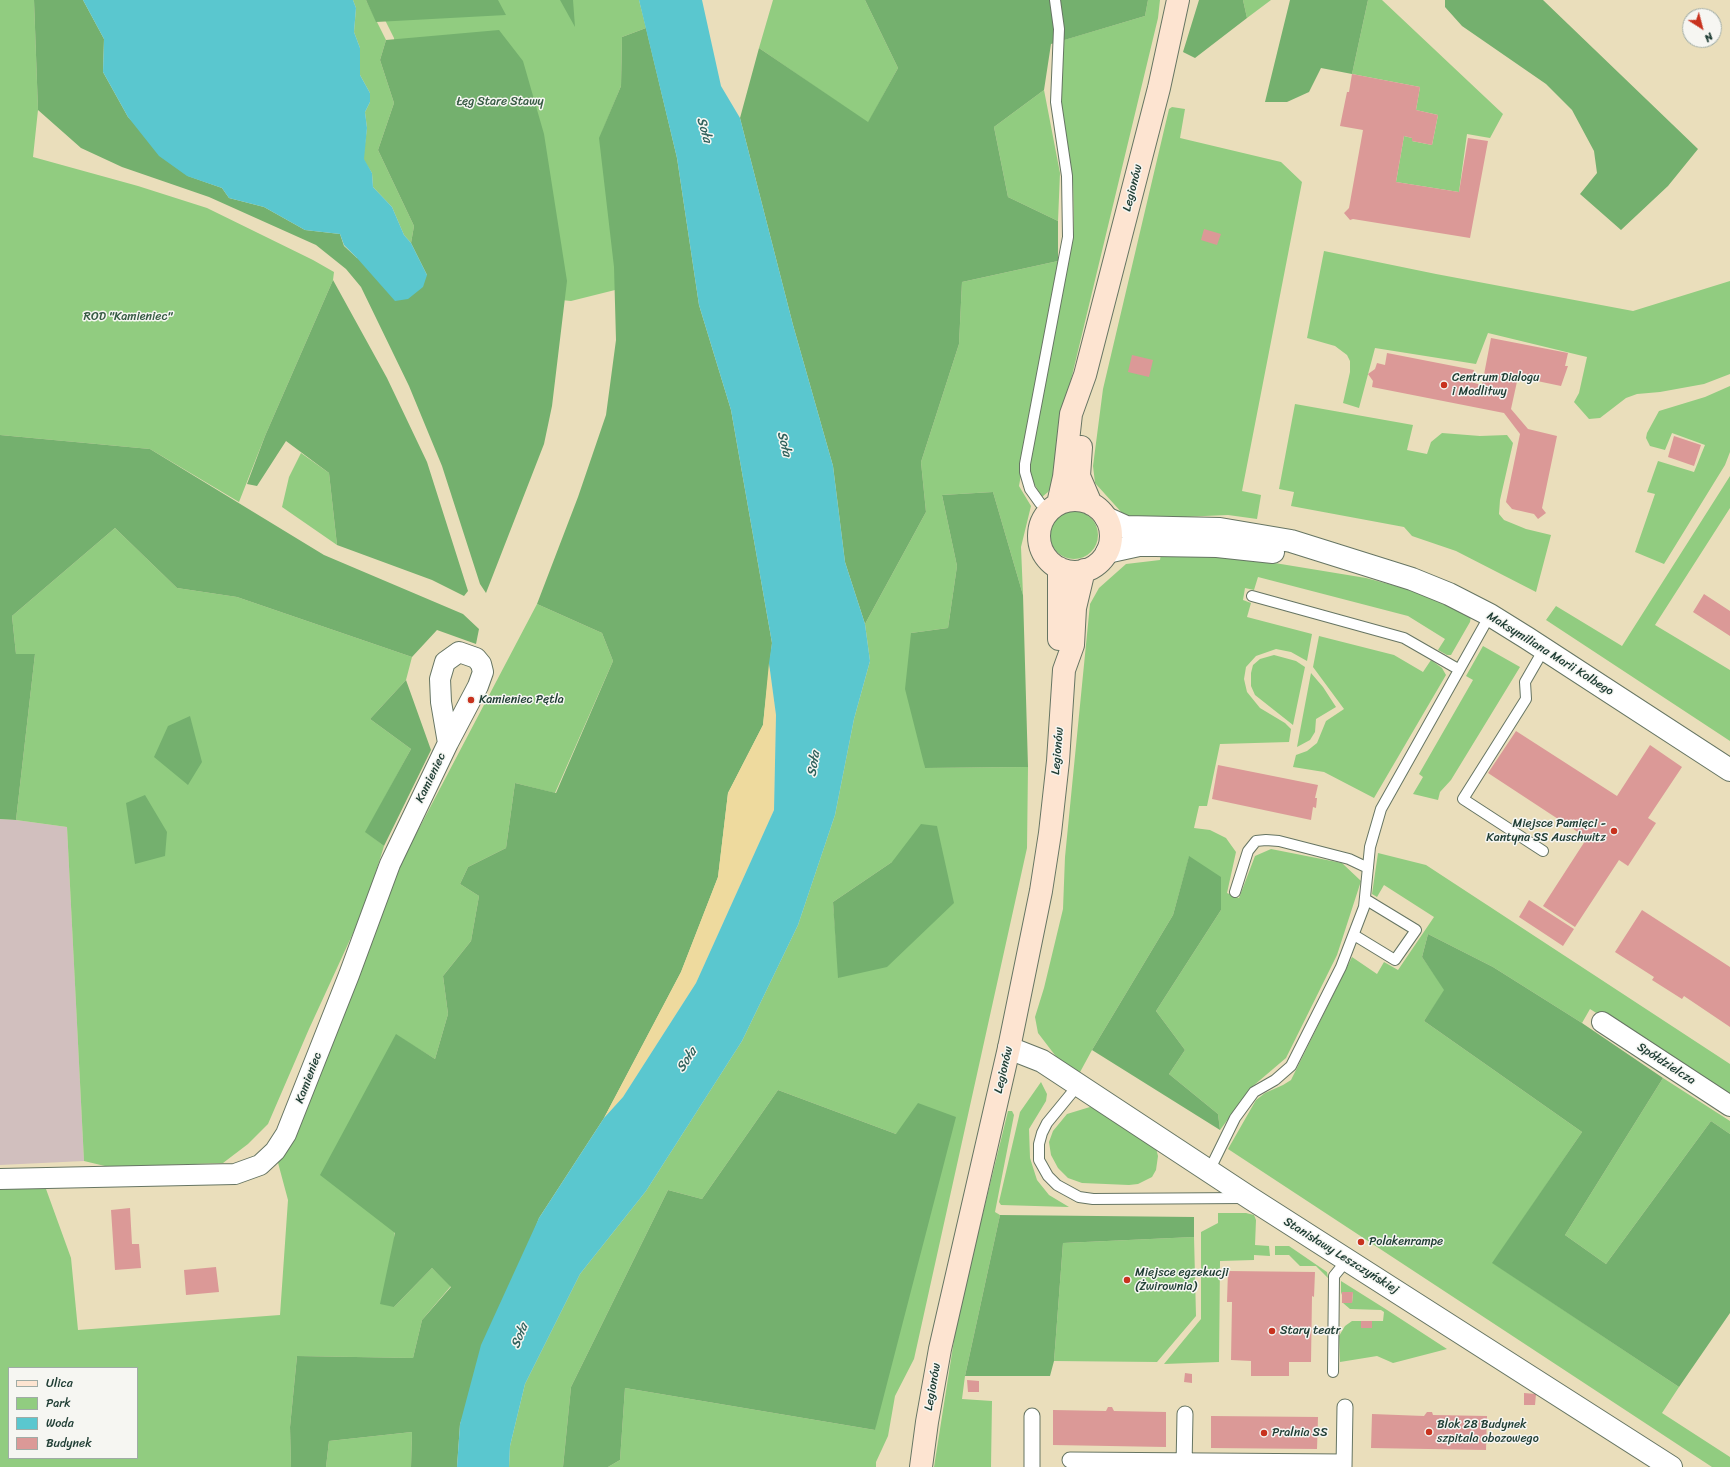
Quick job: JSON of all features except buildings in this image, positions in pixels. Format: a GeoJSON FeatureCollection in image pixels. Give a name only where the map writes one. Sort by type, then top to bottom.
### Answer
{"type":"FeatureCollection","features":[{"type":"Feature","properties":{"kind":"main road","name":"Legionów"},"geometry":{"type":"LineString","coordinates":[[1053,508],[1064,477],[1071,414],[1085,375],[1158,88],[1178,0]]}},
{"type":"Feature","properties":{"kind":"main road","name":"Legionów"},"geometry":{"type":"LineString","coordinates":[[1085,375],[1079,476],[1099,511]]}},
{"type":"Feature","properties":{"kind":"main road"},"geometry":{"type":"LineString","coordinates":[[1068,500],[1080,500],[1099,511],[1110,529],[1110,540],[1107,552],[1101,560],[1094,566],[1076,572],[1060,568],[1050,562],[1044,553],[1040,542],[1039,531],[1043,520],[1053,508],[1068,500]]}},
{"type":"Feature","properties":{"kind":"main road","name":"Legionów"},"geometry":{"type":"LineString","coordinates":[[1060,568],[1059,649],[1064,670]]}},
{"type":"Feature","properties":{"kind":"main road","name":"Legionów"},"geometry":{"type":"LineString","coordinates":[[921,1467],[940,1348],[1009,1048],[1041,891],[1050,833],[1058,761],[1064,670],[1073,646],[1076,608],[1084,570]]}},
{"type":"Feature","properties":{"kind":"street","name":"Maksymiliana Marii Kolbego"},"geometry":{"type":"LineString","coordinates":[[1099,511],[1126,527],[1220,529],[1291,541],[1418,581],[1449,594],[1490,615],[1730,770]]}},
{"type":"Feature","properties":{"kind":"street","name":"Maksymiliana Marii Kolbego"},"geometry":{"type":"LineString","coordinates":[[1107,552],[1139,545],[1217,546],[1358,563]]}},
{"type":"Feature","properties":{"kind":"street","name":"Kamieniec"},"geometry":{"type":"LineString","coordinates":[[0,1179],[235,1174],[260,1165],[275,1151],[286,1134],[349,975],[390,864],[448,743]]}},
{"type":"Feature","properties":{"kind":"street","name":"Spółdzielcza"},"geometry":{"type":"LineString","coordinates":[[1602,1022],[1730,1106]]}},
{"type":"Feature","properties":{"kind":"street","name":"Stanisławy Leszczyńskiej"},"geometry":{"type":"LineString","coordinates":[[1009,1048],[1042,1060],[1250,1198],[1671,1467]]}},
{"type":"Feature","properties":{"kind":"street"},"geometry":{"type":"LineString","coordinates":[[1070,1460],[1184,1464],[1344,1465],[1345,1407]]}},
{"type":"Feature","properties":{"kind":"street"},"geometry":{"type":"LineString","coordinates":[[1184,1414],[1184,1464]]}},
{"type":"Feature","properties":{"kind":"street"},"geometry":{"type":"LineString","coordinates":[[1032,1416],[1032,1467]]}},
{"type":"Feature","properties":{"kind":"lane"},"geometry":{"type":"LineString","coordinates":[[1053,508],[1040,502],[1030,489],[1025,472],[1025,464],[1068,238],[1067,176],[1056,102],[1059,29],[1055,0]]}},
{"type":"Feature","properties":{"kind":"lane"},"geometry":{"type":"LineString","coordinates":[[1252,596],[1404,638],[1458,669]]}},
{"type":"Feature","properties":{"kind":"lane"},"geometry":{"type":"LineString","coordinates":[[1209,1171],[1234,1118],[1254,1092],[1275,1080],[1291,1066],[1341,967],[1364,907],[1371,840],[1381,809],[1458,669],[1490,615]]}},
{"type":"Feature","properties":{"kind":"lane"},"geometry":{"type":"LineString","coordinates":[[1543,851],[1463,799],[1526,699],[1525,682],[1544,649]]}},
{"type":"Feature","properties":{"kind":"lane"},"geometry":{"type":"LineString","coordinates":[[1235,892],[1248,851],[1256,841],[1266,840],[1286,843],[1349,859],[1368,868]]}},
{"type":"Feature","properties":{"kind":"lane"},"geometry":{"type":"LineString","coordinates":[[1354,935],[1395,960],[1416,930],[1365,899]]}},
{"type":"Feature","properties":{"kind":"lane"},"geometry":{"type":"LineString","coordinates":[[1079,1084],[1047,1123],[1039,1144],[1039,1160],[1043,1169],[1057,1185],[1078,1197],[1093,1199],[1250,1198]]}},
{"type":"Feature","properties":{"kind":"lane"},"geometry":{"type":"LineString","coordinates":[[1333,1372],[1334,1276],[1347,1260]]}},
{"type":"Feature","properties":{"kind":"shaded area"},"geometry":{"type":"Polygon","coordinates":[[[0,819],[67,827],[84,1161],[0,1165],[0,819]]]}},
{"type":"Feature","properties":{"kind":"green space","name":"ROD \"Kamieniec\""},"geometry":{"type":"Polygon","coordinates":[[[0,0],[34,0],[38,110],[33,157],[138,186],[207,208],[313,260],[334,272],[333,280],[265,436],[239,502],[150,449],[0,435],[0,0]]]}},
{"type":"Feature","properties":{"kind":"green space"},"geometry":{"type":"Polygon","coordinates":[[[34,0],[83,0],[104,39],[103,72],[128,117],[188,176],[222,188],[229,198],[264,207],[305,230],[340,234],[344,246],[357,258],[427,275],[411,243],[414,226],[378,150],[394,103],[380,60],[386,40],[499,30],[523,61],[544,134],[567,281],[552,406],[544,444],[486,593],[480,584],[442,466],[409,386],[361,287],[346,269],[316,245],[209,197],[122,167],[81,148],[38,110],[34,0]]]}},
{"type":"Feature","properties":{"kind":"green space"},"geometry":{"type":"Polygon","coordinates":[[[353,0],[366,0],[386,40],[380,60],[394,103],[378,150],[414,226],[411,243],[404,235],[392,207],[373,187],[372,173],[363,159],[367,128],[365,112],[370,102],[370,93],[360,75],[360,48],[354,32],[356,8],[353,0]]]}},
{"type":"Feature","properties":{"kind":"green space"},"geometry":{"type":"Polygon","coordinates":[[[366,0],[498,0],[506,15],[376,22],[366,0]]]}},
{"type":"Feature","properties":{"kind":"green space","name":"Łęg Stare Stawy"},"geometry":{"type":"Polygon","coordinates":[[[375,0],[639,0],[646,28],[622,37],[621,86],[602,132],[635,285],[571,301],[441,288],[403,157],[394,38],[375,0]]]}},
{"type":"Feature","properties":{"kind":"green space"},"geometry":{"type":"Polygon","coordinates":[[[560,0],[573,0],[575,27],[560,0]]]}},
{"type":"Feature","properties":{"kind":"green space"},"geometry":{"type":"Polygon","coordinates":[[[773,0],[865,0],[898,68],[868,123],[759,48],[773,0]]]}},
{"type":"Feature","properties":{"kind":"green space"},"geometry":{"type":"Polygon","coordinates":[[[865,0],[1148,0],[1145,16],[1051,44],[1044,90],[994,127],[1008,197],[1058,221],[1058,261],[962,282],[959,344],[921,462],[926,512],[865,624],[845,562],[833,466],[793,325],[740,118],[759,48],[868,122],[898,68],[865,0]]]}},
{"type":"Feature","properties":{"kind":"green space"},"geometry":{"type":"Polygon","coordinates":[[[1148,0],[1160,0],[1158,18],[1058,434],[1054,482],[1048,492],[1042,497],[1032,480],[1029,468],[1074,230],[1073,181],[1060,99],[1064,40],[1145,16],[1148,0]]]}},
{"type":"Feature","properties":{"kind":"green space"},"geometry":{"type":"Polygon","coordinates":[[[1199,0],[1243,0],[1247,18],[1195,58],[1183,52],[1199,0]]]}},
{"type":"Feature","properties":{"kind":"green space"},"geometry":{"type":"Polygon","coordinates":[[[1243,0],[1271,0],[1247,18],[1243,0]]]}},
{"type":"Feature","properties":{"kind":"green space"},"geometry":{"type":"Polygon","coordinates":[[[1290,0],[1368,0],[1352,74],[1321,68],[1309,92],[1287,102],[1265,102],[1290,0]]]}},
{"type":"Feature","properties":{"kind":"green space"},"geometry":{"type":"Polygon","coordinates":[[[1368,0],[1382,0],[1503,114],[1490,138],[1467,134],[1459,192],[1396,182],[1404,136],[1412,138],[1412,141],[1432,145],[1438,115],[1416,110],[1420,87],[1352,74],[1368,0]]]}},
{"type":"Feature","properties":{"kind":"green space"},"geometry":{"type":"Polygon","coordinates":[[[1445,0],[1543,0],[1698,149],[1668,186],[1621,230],[1580,194],[1597,173],[1594,151],[1572,110],[1546,84],[1462,26],[1445,7],[1445,0]]]}},
{"type":"Feature","properties":{"kind":"green space"},"geometry":{"type":"Polygon","coordinates":[[[646,28],[677,158],[699,305],[731,410],[772,643],[763,725],[728,793],[718,877],[681,972],[604,1118],[539,1218],[460,1424],[457,1467],[411,1467],[412,1432],[329,1441],[326,1467],[291,1467],[290,1427],[297,1356],[413,1358],[422,1320],[451,1287],[432,1268],[394,1307],[380,1304],[395,1233],[320,1175],[396,1034],[435,1059],[448,1014],[443,976],[471,941],[479,896],[460,884],[468,867],[506,848],[515,783],[556,793],[613,661],[602,633],[537,604],[578,497],[606,415],[616,340],[614,267],[599,138],[621,86],[622,37],[646,28]]]}},
{"type":"Feature","properties":{"kind":"green space"},"geometry":{"type":"Polygon","coordinates":[[[1044,90],[1060,173],[1058,221],[1008,197],[994,127],[1044,90]]]}},
{"type":"Feature","properties":{"kind":"green space"},"geometry":{"type":"Polygon","coordinates":[[[1172,107],[1185,109],[1180,138],[1281,162],[1302,182],[1242,491],[1261,495],[1257,519],[1228,515],[1135,519],[1123,514],[1095,483],[1093,466],[1103,389],[1169,109],[1172,107]]]}},
{"type":"Feature","properties":{"kind":"green space"},"geometry":{"type":"Polygon","coordinates":[[[1324,251],[1436,274],[1633,311],[1730,281],[1730,374],[1704,384],[1660,392],[1637,394],[1626,398],[1600,418],[1589,419],[1574,402],[1579,393],[1587,357],[1488,333],[1476,364],[1375,348],[1359,408],[1343,403],[1350,372],[1350,361],[1347,355],[1335,346],[1307,338],[1324,251]]]}},
{"type":"Feature","properties":{"kind":"green space"},"geometry":{"type":"Polygon","coordinates":[[[1058,261],[1019,486],[1031,506],[1021,547],[1023,595],[993,492],[942,495],[957,566],[948,628],[911,633],[925,768],[1028,767],[1027,848],[914,1359],[895,1396],[888,1436],[876,1462],[876,1467],[608,1467],[620,1460],[625,1388],[875,1430],[896,1134],[778,1090],[702,1199],[668,1190],[571,1387],[563,1467],[509,1467],[510,1446],[525,1384],[580,1274],[646,1191],[742,1041],[798,925],[835,815],[854,719],[870,661],[865,624],[926,512],[921,462],[959,344],[962,282],[1058,261]],[[892,862],[833,902],[839,978],[892,862]]]}},
{"type":"Feature","properties":{"kind":"green space"},"geometry":{"type":"Polygon","coordinates":[[[333,280],[387,378],[427,462],[468,591],[464,596],[432,580],[337,545],[329,473],[286,441],[257,486],[247,484],[265,436],[333,280]]]}},
{"type":"Feature","properties":{"kind":"green space"},"geometry":{"type":"Polygon","coordinates":[[[1730,386],[1730,452],[1725,465],[1664,564],[1635,552],[1655,494],[1647,492],[1658,461],[1694,472],[1705,445],[1672,433],[1665,450],[1650,446],[1646,438],[1647,433],[1659,411],[1705,397],[1730,386]]]}},
{"type":"Feature","properties":{"kind":"green space"},"geometry":{"type":"Polygon","coordinates":[[[1295,404],[1413,425],[1407,450],[1427,454],[1431,442],[1442,433],[1480,436],[1507,435],[1513,443],[1500,500],[1499,514],[1504,520],[1526,529],[1551,535],[1536,592],[1456,551],[1412,536],[1404,527],[1291,506],[1294,492],[1279,489],[1295,404]]]}},
{"type":"Feature","properties":{"kind":"green space"},"geometry":{"type":"Polygon","coordinates":[[[0,435],[150,449],[324,555],[463,614],[479,629],[476,644],[437,630],[412,657],[237,597],[177,588],[115,528],[12,616],[16,654],[35,654],[16,820],[0,819],[0,435]]]}},
{"type":"Feature","properties":{"kind":"green space"},"geometry":{"type":"Polygon","coordinates":[[[301,453],[329,473],[337,545],[282,507],[289,477],[301,453]]]}},
{"type":"Feature","properties":{"kind":"green space"},"geometry":{"type":"Polygon","coordinates":[[[1730,476],[1730,508],[1655,625],[1730,670],[1730,741],[1546,620],[1556,606],[1622,646],[1730,476]]]}},
{"type":"Feature","properties":{"kind":"green space"},"geometry":{"type":"Polygon","coordinates":[[[993,492],[1023,595],[1028,767],[925,768],[905,689],[911,633],[948,628],[957,566],[942,495],[993,492]]]}},
{"type":"Feature","properties":{"kind":"green space"},"geometry":{"type":"Polygon","coordinates":[[[1069,511],[1079,511],[1088,515],[1094,521],[1098,530],[1098,540],[1094,549],[1088,555],[1079,559],[1069,559],[1060,555],[1054,549],[1050,540],[1050,530],[1054,521],[1060,515],[1069,511]]]}},
{"type":"Feature","properties":{"kind":"green space"},"geometry":{"type":"Polygon","coordinates":[[[115,528],[177,588],[237,597],[412,657],[406,680],[370,719],[411,749],[366,832],[384,846],[365,907],[309,1029],[268,1124],[248,1144],[223,1163],[109,1167],[84,1161],[67,827],[16,820],[35,654],[16,654],[12,616],[115,528]]]}},
{"type":"Feature","properties":{"kind":"green space"},"geometry":{"type":"Polygon","coordinates":[[[1161,553],[1220,554],[1366,578],[1418,592],[1471,616],[1470,622],[1451,655],[1447,655],[1438,650],[1445,639],[1408,616],[1258,577],[1254,590],[1245,588],[1243,600],[1251,603],[1247,617],[1312,634],[1307,661],[1291,652],[1276,649],[1256,656],[1246,667],[1244,679],[1247,692],[1260,708],[1285,723],[1291,729],[1289,742],[1220,744],[1207,806],[1199,806],[1194,828],[1210,830],[1226,838],[1236,852],[1227,893],[1239,898],[1255,856],[1271,849],[1342,863],[1361,881],[1337,955],[1286,1058],[1253,1086],[1220,1130],[1218,1114],[1169,1074],[1185,1050],[1156,1011],[1221,910],[1189,857],[1173,915],[1079,1074],[1061,1063],[1038,1033],[1035,1017],[1044,988],[1063,909],[1065,857],[1090,604],[1099,588],[1126,564],[1160,560],[1161,553]]]}},
{"type":"Feature","properties":{"kind":"green space"},"geometry":{"type":"Polygon","coordinates":[[[537,604],[602,633],[613,661],[555,793],[515,783],[506,848],[468,867],[460,884],[479,896],[471,941],[443,976],[448,1014],[435,1059],[396,1035],[394,1307],[432,1268],[451,1286],[422,1320],[413,1358],[297,1356],[290,1427],[291,1467],[0,1467],[0,1188],[46,1189],[71,1258],[78,1330],[280,1315],[288,1200],[277,1159],[298,1122],[404,857],[537,604]]]}},
{"type":"Feature","properties":{"kind":"green space"},"geometry":{"type":"Polygon","coordinates":[[[1319,636],[1394,655],[1423,672],[1431,660],[1442,668],[1446,675],[1374,798],[1324,772],[1293,767],[1296,755],[1307,751],[1317,743],[1326,721],[1344,709],[1313,667],[1319,636]]]}},
{"type":"Feature","properties":{"kind":"green space"},"geometry":{"type":"Polygon","coordinates":[[[1483,646],[1520,667],[1451,780],[1440,792],[1438,800],[1413,794],[1423,777],[1419,774],[1473,680],[1466,676],[1483,646]]]}},
{"type":"Feature","properties":{"kind":"green space"},"geometry":{"type":"Polygon","coordinates":[[[1274,655],[1296,661],[1305,667],[1293,725],[1255,695],[1251,686],[1251,673],[1253,665],[1260,659],[1274,655]]]}},
{"type":"Feature","properties":{"kind":"green space"},"geometry":{"type":"Polygon","coordinates":[[[1311,673],[1323,687],[1336,707],[1316,719],[1315,732],[1310,740],[1297,747],[1311,673]]]}},
{"type":"Feature","properties":{"kind":"green space"},"geometry":{"type":"Polygon","coordinates":[[[406,680],[431,750],[384,846],[365,832],[411,749],[370,719],[406,680]]]}},
{"type":"Feature","properties":{"kind":"green space"},"geometry":{"type":"Polygon","coordinates":[[[190,716],[202,762],[188,785],[154,757],[168,726],[190,716]]]}},
{"type":"Feature","properties":{"kind":"green space"},"geometry":{"type":"Polygon","coordinates":[[[145,795],[167,832],[165,856],[135,864],[126,803],[145,795]]]}},
{"type":"Feature","properties":{"kind":"green space"},"geometry":{"type":"Polygon","coordinates":[[[921,824],[937,826],[954,903],[887,967],[838,978],[833,902],[892,862],[921,824]]]}},
{"type":"Feature","properties":{"kind":"green space"},"geometry":{"type":"Polygon","coordinates":[[[1378,853],[1426,865],[1730,1064],[1730,1097],[1590,1009],[1582,1023],[1493,967],[1428,934],[1422,957],[1445,990],[1424,1021],[1582,1132],[1493,1263],[1679,1387],[1662,1413],[1730,1457],[1730,1467],[1712,1467],[1228,1149],[1256,1100],[1265,1093],[1291,1080],[1352,957],[1377,974],[1384,962],[1398,970],[1434,917],[1384,885],[1377,897],[1372,894],[1378,853]]]}},
{"type":"Feature","properties":{"kind":"green space"},"geometry":{"type":"Polygon","coordinates":[[[1189,856],[1221,877],[1221,910],[1156,1011],[1185,1050],[1169,1074],[1218,1114],[1220,1130],[1092,1050],[1173,915],[1189,856]]]}},
{"type":"Feature","properties":{"kind":"green space"},"geometry":{"type":"Polygon","coordinates":[[[1428,934],[1493,967],[1582,1023],[1663,1078],[1565,1235],[1606,1264],[1711,1121],[1730,1134],[1730,1313],[1679,1387],[1492,1263],[1582,1132],[1424,1021],[1444,990],[1422,957],[1428,934]]]}},
{"type":"Feature","properties":{"kind":"green space"},"geometry":{"type":"Polygon","coordinates":[[[1663,1078],[1730,1121],[1730,1134],[1711,1121],[1606,1264],[1565,1235],[1663,1078]]]}},
{"type":"Feature","properties":{"kind":"green space"},"geometry":{"type":"Polygon","coordinates":[[[1041,1082],[1047,1094],[1046,1101],[1029,1129],[1030,1158],[1037,1180],[1049,1195],[1069,1207],[1001,1205],[999,1202],[1020,1112],[1041,1082]]]}},
{"type":"Feature","properties":{"kind":"green space"},"geometry":{"type":"Polygon","coordinates":[[[778,1090],[896,1134],[918,1103],[956,1117],[875,1430],[625,1388],[620,1460],[608,1467],[563,1467],[571,1387],[668,1190],[702,1199],[778,1090]]]}},
{"type":"Feature","properties":{"kind":"green space"},"geometry":{"type":"Polygon","coordinates":[[[1090,1107],[1103,1110],[1155,1144],[1158,1156],[1156,1170],[1152,1177],[1138,1184],[1129,1185],[1082,1183],[1068,1178],[1058,1168],[1051,1155],[1049,1142],[1053,1131],[1067,1114],[1090,1107]]]}},
{"type":"Feature","properties":{"kind":"green space"},"geometry":{"type":"Polygon","coordinates":[[[1008,1111],[1012,1111],[1014,1115],[995,1212],[1000,1215],[965,1376],[962,1399],[992,1401],[991,1467],[934,1467],[958,1315],[1008,1111]]]}},
{"type":"Feature","properties":{"kind":"green space"},"geometry":{"type":"Polygon","coordinates":[[[1218,1213],[1246,1213],[1254,1215],[1256,1220],[1255,1245],[1269,1246],[1270,1256],[1254,1255],[1254,1260],[1220,1261],[1219,1362],[1164,1364],[1201,1319],[1201,1232],[1218,1223],[1218,1213]]]}},
{"type":"Feature","properties":{"kind":"green space"},"geometry":{"type":"Polygon","coordinates":[[[1000,1215],[1194,1217],[1194,1237],[1063,1243],[1054,1361],[1050,1376],[965,1376],[1000,1215]]]}},
{"type":"Feature","properties":{"kind":"green space","name":"Miejsce egzekucji (Żwirownia)"},"geometry":{"type":"Polygon","coordinates":[[[1194,1237],[1196,1316],[1157,1362],[1054,1361],[1063,1243],[1194,1237]]]}},
{"type":"Feature","properties":{"kind":"green space"},"geometry":{"type":"Polygon","coordinates":[[[1275,1246],[1289,1246],[1327,1272],[1328,1278],[1316,1266],[1300,1266],[1289,1255],[1275,1255],[1275,1246]]]}},
{"type":"Feature","properties":{"kind":"green space"},"geometry":{"type":"Polygon","coordinates":[[[1341,1281],[1447,1349],[1393,1363],[1377,1356],[1340,1362],[1339,1336],[1345,1326],[1352,1321],[1383,1321],[1384,1312],[1381,1310],[1350,1309],[1343,1303],[1352,1303],[1353,1293],[1342,1292],[1341,1295],[1341,1281]]]}},
{"type":"Feature","properties":{"kind":"green space"},"geometry":{"type":"Polygon","coordinates":[[[412,1432],[411,1467],[326,1467],[329,1441],[412,1432]]]}},
{"type":"Feature","properties":{"kind":"sand"},"geometry":{"type":"Polygon","coordinates":[[[769,663],[776,715],[774,810],[696,983],[623,1097],[604,1118],[681,972],[718,877],[728,793],[763,725],[769,663]]]}},
{"type":"Feature","properties":{"kind":"water"},"geometry":{"type":"Polygon","coordinates":[[[83,0],[353,0],[356,8],[354,32],[360,48],[360,75],[370,93],[370,102],[365,112],[367,128],[364,159],[372,173],[373,187],[392,207],[404,235],[411,243],[427,275],[423,287],[408,299],[395,301],[344,245],[340,234],[305,230],[264,207],[229,198],[222,188],[187,176],[159,156],[128,117],[103,72],[104,39],[83,0]]]}},
{"type":"Feature","properties":{"kind":"water","name":"Soła"},"geometry":{"type":"Polygon","coordinates":[[[639,0],[702,0],[721,86],[740,118],[793,325],[833,466],[845,562],[865,624],[870,661],[854,719],[835,815],[798,925],[742,1041],[646,1191],[580,1274],[525,1384],[510,1446],[509,1467],[457,1467],[460,1424],[481,1345],[539,1218],[604,1118],[623,1097],[696,983],[774,810],[776,715],[769,663],[772,643],[731,410],[699,305],[677,158],[639,0]]]}},
{"type":"Feature","properties":{"kind":"place","name":"Centrum Dialogu i Modlitwy"},"geometry":{"type":"Point","coordinates":[1444,385]}},
{"type":"Feature","properties":{"kind":"place","name":"Kamieniec Pętla"},"geometry":{"type":"Point","coordinates":[471,700]}},
{"type":"Feature","properties":{"kind":"place","name":"Miejsce Pamięci - Kantyna SS Auschwitz"},"geometry":{"type":"Point","coordinates":[1614,831]}},
{"type":"Feature","properties":{"kind":"place","name":"Polakenrampe"},"geometry":{"type":"Point","coordinates":[1361,1242]}},
{"type":"Feature","properties":{"kind":"place","name":"Miejsce egzekucji (Żwirownia)"},"geometry":{"type":"Point","coordinates":[1127,1280]}},
{"type":"Feature","properties":{"kind":"place","name":"Stary teatr"},"geometry":{"type":"Point","coordinates":[1272,1331]}},
{"type":"Feature","properties":{"kind":"place","name":"Blok 28 Budynek szpitala obozowego"},"geometry":{"type":"Point","coordinates":[1429,1432]}},
{"type":"Feature","properties":{"kind":"place","name":"Pralnia SS"},"geometry":{"type":"Point","coordinates":[1264,1433]}}]}
